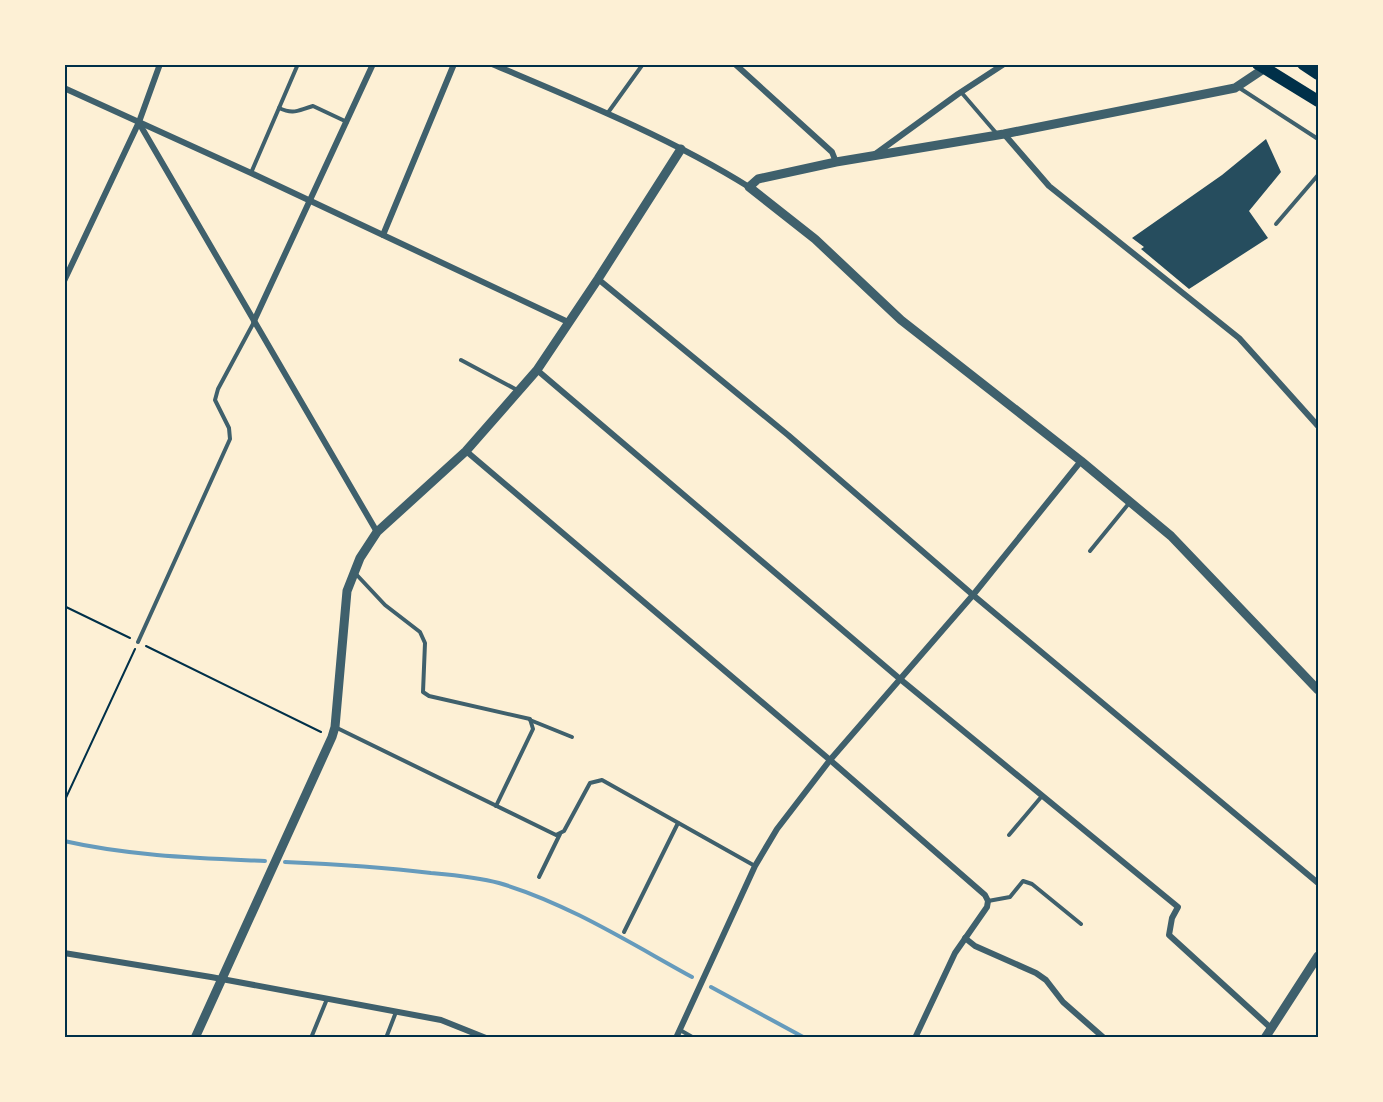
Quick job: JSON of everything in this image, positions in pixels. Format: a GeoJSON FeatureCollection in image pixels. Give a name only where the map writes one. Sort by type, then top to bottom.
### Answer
{"type":"FeatureCollection","features":[{"type":"Feature","properties":{"kind":"highway"},"geometry":{"type":"LineString","coordinates":[[1303,64],[1318,74]]}},
{"type":"Feature","properties":{"kind":"highway"},"geometry":{"type":"LineString","coordinates":[[1264,66],[1318,101]]}},
{"type":"Feature","properties":{"kind":"street"},"geometry":{"type":"LineString","coordinates":[[64,281],[139,122],[160,64]]}},
{"type":"Feature","properties":{"kind":"street"},"geometry":{"type":"LineString","coordinates":[[255,321],[373,64]]}},
{"type":"Feature","properties":{"kind":"street"},"geometry":{"type":"LineString","coordinates":[[383,235],[454,64]]}},
{"type":"Feature","properties":{"kind":"street"},"geometry":{"type":"LineString","coordinates":[[492,64],[710,162],[749,187],[815,239],[901,320],[1081,461],[1171,536],[1318,690]]}},
{"type":"Feature","properties":{"kind":"street"},"geometry":{"type":"LineString","coordinates":[[735,64],[832,152],[836,162]]}},
{"type":"Feature","properties":{"kind":"street"},"geometry":{"type":"LineString","coordinates":[[873,155],[1004,64]]}},
{"type":"Feature","properties":{"kind":"street"},"geometry":{"type":"LineString","coordinates":[[749,187],[758,179],[836,162],[1001,134],[1238,86],[1264,66]]}},
{"type":"Feature","properties":{"kind":"street"},"geometry":{"type":"LineString","coordinates":[[64,88],[568,322]]}},
{"type":"Feature","properties":{"kind":"street"},"geometry":{"type":"LineString","coordinates":[[139,122],[377,532]]}},
{"type":"Feature","properties":{"kind":"street"},"geometry":{"type":"LineString","coordinates":[[1001,134],[1049,186],[1239,338],[1318,426]]}},
{"type":"Feature","properties":{"kind":"street"},"geometry":{"type":"LineString","coordinates":[[195,1038],[332,738],[335,727],[347,591],[360,558],[377,532],[466,451],[537,370],[681,149]]}},
{"type":"Feature","properties":{"kind":"street"},"geometry":{"type":"LineString","coordinates":[[598,279],[788,435],[973,595],[1318,883]]}},
{"type":"Feature","properties":{"kind":"street"},"geometry":{"type":"LineString","coordinates":[[537,370],[900,679],[1178,907],[1172,918],[1169,935],[1272,1029]]}},
{"type":"Feature","properties":{"kind":"street"},"geometry":{"type":"LineString","coordinates":[[466,451],[830,760],[985,895],[988,901],[987,907],[955,953],[915,1038]]}},
{"type":"Feature","properties":{"kind":"street"},"geometry":{"type":"LineString","coordinates":[[676,1038],[755,867],[777,829],[830,760],[973,595],[1081,461]]}},
{"type":"Feature","properties":{"kind":"street"},"geometry":{"type":"LineString","coordinates":[[965,938],[975,946],[1036,973],[1046,980],[1063,1002],[1104,1038]]}},
{"type":"Feature","properties":{"kind":"street"},"geometry":{"type":"LineString","coordinates":[[64,953],[222,979],[441,1020],[486,1038]]}},
{"type":"Feature","properties":{"kind":"street"},"geometry":{"type":"LineString","coordinates":[[1265,1038],[1318,956]]}},
{"type":"Feature","properties":{"kind":"lane"},"geometry":{"type":"LineString","coordinates":[[251,173],[298,64]]}},
{"type":"Feature","properties":{"kind":"lane"},"geometry":{"type":"LineString","coordinates":[[607,114],[643,64]]}},
{"type":"Feature","properties":{"kind":"lane"},"geometry":{"type":"LineString","coordinates":[[1238,86],[1318,139]]}},
{"type":"Feature","properties":{"kind":"lane"},"geometry":{"type":"LineString","coordinates":[[961,92],[1001,134]]}},
{"type":"Feature","properties":{"kind":"lane"},"geometry":{"type":"LineString","coordinates":[[279,108],[294,112],[313,106],[347,122]]}},
{"type":"Feature","properties":{"kind":"lane"},"geometry":{"type":"LineString","coordinates":[[1276,224],[1318,175]]}},
{"type":"Feature","properties":{"kind":"lane"},"geometry":{"type":"LineString","coordinates":[[138,642],[230,439],[229,428],[215,400],[218,389],[255,321]]}},
{"type":"Feature","properties":{"kind":"lane"},"geometry":{"type":"LineString","coordinates":[[461,360],[519,391]]}},
{"type":"Feature","properties":{"kind":"lane"},"geometry":{"type":"LineString","coordinates":[[1090,551],[1130,502]]}},
{"type":"Feature","properties":{"kind":"lane"},"geometry":{"type":"LineString","coordinates":[[355,572],[386,605],[420,632],[425,643],[423,692],[429,696],[530,719],[572,737]]}},
{"type":"Feature","properties":{"kind":"lane"},"geometry":{"type":"LineString","coordinates":[[496,806],[533,729],[530,719]]}},
{"type":"Feature","properties":{"kind":"lane"},"geometry":{"type":"LineString","coordinates":[[335,727],[556,835],[564,831],[590,783],[602,780],[755,867]]}},
{"type":"Feature","properties":{"kind":"lane"},"geometry":{"type":"LineString","coordinates":[[1009,835],[1042,796]]}},
{"type":"Feature","properties":{"kind":"lane"},"geometry":{"type":"LineString","coordinates":[[624,932],[678,823]]}},
{"type":"Feature","properties":{"kind":"lane"},"geometry":{"type":"LineString","coordinates":[[539,877],[560,833]]}},
{"type":"Feature","properties":{"kind":"lane"},"geometry":{"type":"LineString","coordinates":[[988,901],[1010,897],[1023,880],[1032,884],[1081,924]]}},
{"type":"Feature","properties":{"kind":"lane"},"geometry":{"type":"LineString","coordinates":[[311,1038],[327,999]]}},
{"type":"Feature","properties":{"kind":"lane"},"geometry":{"type":"LineString","coordinates":[[386,1038],[396,1012]]}},
{"type":"Feature","properties":{"kind":"lane"},"geometry":{"type":"LineString","coordinates":[[680,1029],[694,1038]]}},
{"type":"Feature","properties":{"kind":"path"},"geometry":{"type":"LineString","coordinates":[[64,606],[332,738]]}},
{"type":"Feature","properties":{"kind":"path"},"geometry":{"type":"LineString","coordinates":[[64,802],[138,642]]}},
{"type":"Feature","properties":{"kind":"building"},"geometry":{"type":"Polygon","coordinates":[[[1266,139],[1281,172],[1249,211],[1268,238],[1189,289],[1141,249],[1144,247],[1132,238],[1222,175],[1266,139]]]}},
{"type":"Feature","properties":{"kind":"waterway"},"geometry":{"type":"LineString","coordinates":[[64,841],[139,853],[265,861]]}},
{"type":"Feature","properties":{"kind":"waterway"},"geometry":{"type":"LineString","coordinates":[[285,862],[394,869],[465,876],[499,883],[524,891],[574,913],[692,977]]}},
{"type":"Feature","properties":{"kind":"waterway"},"geometry":{"type":"LineString","coordinates":[[711,987],[805,1038]]}}]}
